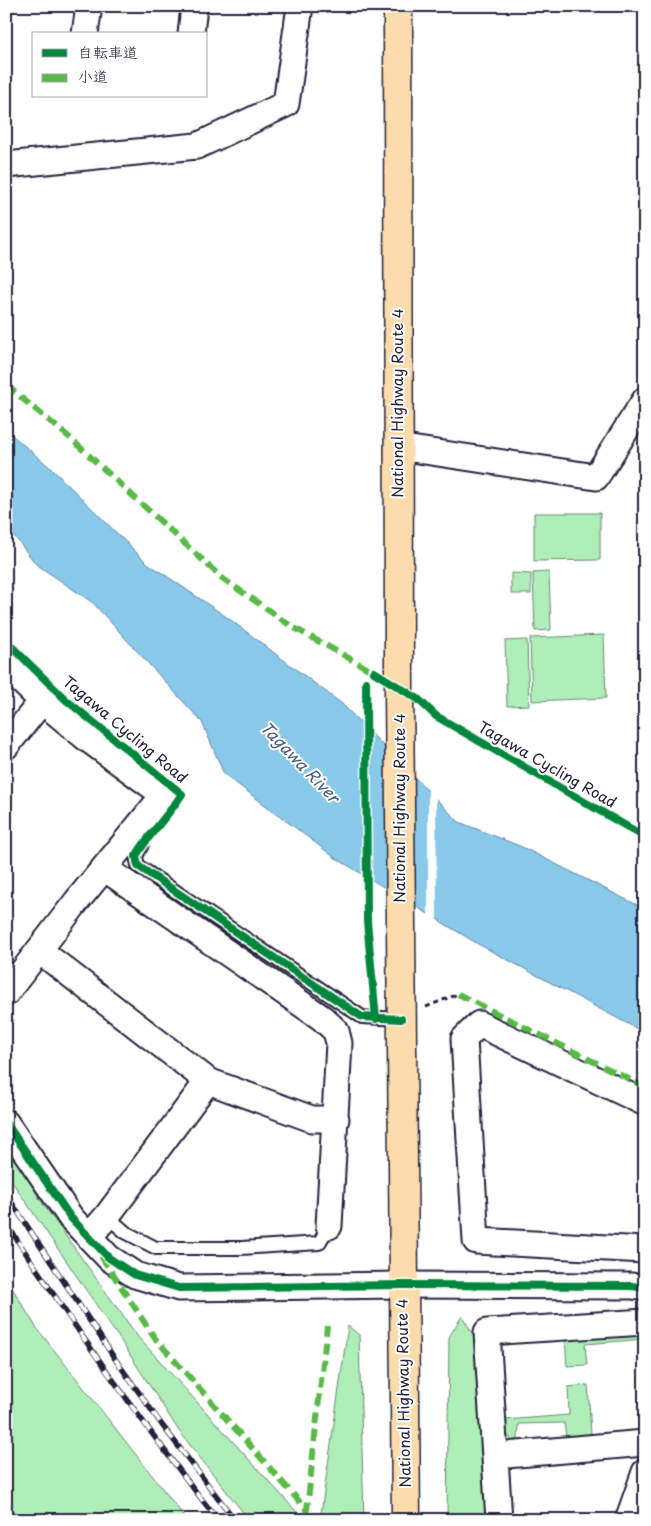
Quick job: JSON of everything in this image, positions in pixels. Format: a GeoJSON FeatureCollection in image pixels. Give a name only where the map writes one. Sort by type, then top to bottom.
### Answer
{"type":"FeatureCollection","features":[{"type":"Feature","properties":{"kind":"highway","name":"National Highway Route 4"},"geometry":{"type":"LineString","coordinates":[[398,6],[400,937],[412,1013],[403,1285],[406,1520]]}},
{"type":"Feature","properties":{"kind":"street"},"geometry":{"type":"LineString","coordinates":[[85,32],[89,6]]}},
{"type":"Feature","properties":{"kind":"street"},"geometry":{"type":"LineString","coordinates":[[191,32],[194,6]]}},
{"type":"Feature","properties":{"kind":"street"},"geometry":{"type":"LineString","coordinates":[[6,165],[197,146],[286,104],[300,6]]}},
{"type":"Feature","properties":{"kind":"street"},"geometry":{"type":"LineString","coordinates":[[398,447],[596,477],[645,400]]}},
{"type":"Feature","properties":{"kind":"street"},"geometry":{"type":"LineString","coordinates":[[6,666],[42,701],[85,737],[164,794],[77,901],[6,993]]}},
{"type":"Feature","properties":{"kind":"street"},"geometry":{"type":"LineString","coordinates":[[6,746],[42,701]]}},
{"type":"Feature","properties":{"kind":"street"},"geometry":{"type":"LineString","coordinates":[[104,868],[292,984],[336,1031],[339,1043],[336,1120],[328,1226]]}},
{"type":"Feature","properties":{"kind":"street"},"geometry":{"type":"LineString","coordinates":[[40,951],[208,1081],[312,1119],[336,1120]]}},
{"type":"Feature","properties":{"kind":"street"},"geometry":{"type":"LineString","coordinates":[[645,1103],[479,1024],[464,1039],[476,1241],[645,1250]]}},
{"type":"Feature","properties":{"kind":"street"},"geometry":{"type":"LineString","coordinates":[[88,1237],[107,1216],[208,1081]]}},
{"type":"Feature","properties":{"kind":"street"},"geometry":{"type":"LineString","coordinates":[[6,1123],[58,1201],[88,1237],[109,1258],[135,1275],[179,1288],[403,1285],[632,1286],[645,1288]]}},
{"type":"Feature","properties":{"kind":"street"},"geometry":{"type":"LineString","coordinates":[[499,1520],[487,1332],[645,1322]]}},
{"type":"Feature","properties":{"kind":"street"},"geometry":{"type":"LineString","coordinates":[[495,1456],[645,1443]]}},
{"type":"Feature","properties":{"kind":"street"},"geometry":{"type":"LineString","coordinates":[[628,1520],[645,1472]]}},
{"type":"Feature","properties":{"kind":"lane"},"geometry":{"type":"LineString","coordinates":[[142,845],[136,856],[138,866],[292,984],[362,1017],[412,1013]]}},
{"type":"Feature","properties":{"kind":"lane"},"geometry":{"type":"LineString","coordinates":[[107,1216],[125,1232],[156,1248],[241,1248],[319,1243],[328,1226]]}},
{"type":"Feature","properties":{"kind":"path"},"geometry":{"type":"LineString","coordinates":[[412,1013],[458,994]]}},
{"type":"Feature","properties":{"kind":"green space"},"geometry":{"type":"Polygon","coordinates":[[[534,513],[600,513],[600,560],[534,561],[534,513]]]}},
{"type":"Feature","properties":{"kind":"green space"},"geometry":{"type":"Polygon","coordinates":[[[549,572],[551,630],[535,631],[533,573],[549,572]]]}},
{"type":"Feature","properties":{"kind":"green space"},"geometry":{"type":"Polygon","coordinates":[[[511,573],[531,574],[531,594],[511,594],[511,573]]]}},
{"type":"Feature","properties":{"kind":"green space"},"geometry":{"type":"Polygon","coordinates":[[[604,635],[606,698],[532,701],[530,638],[604,635]]]}},
{"type":"Feature","properties":{"kind":"green space"},"geometry":{"type":"Polygon","coordinates":[[[527,640],[529,705],[507,706],[505,641],[527,640]]]}},
{"type":"Feature","properties":{"kind":"green space"},"geometry":{"type":"Polygon","coordinates":[[[6,1144],[43,1204],[138,1337],[304,1520],[249,1520],[179,1431],[121,1341],[6,1173],[6,1144]]]}},
{"type":"Feature","properties":{"kind":"green space"},"geometry":{"type":"Polygon","coordinates":[[[6,1278],[36,1327],[187,1520],[6,1520],[6,1278]]]}},
{"type":"Feature","properties":{"kind":"green space"},"geometry":{"type":"Polygon","coordinates":[[[462,1316],[479,1344],[492,1520],[447,1520],[449,1337],[462,1316]]]}},
{"type":"Feature","properties":{"kind":"green space"},"geometry":{"type":"Polygon","coordinates":[[[348,1326],[359,1335],[364,1520],[320,1520],[348,1326]]]}},
{"type":"Feature","properties":{"kind":"green space"},"geometry":{"type":"Polygon","coordinates":[[[645,1328],[645,1339],[585,1344],[587,1365],[567,1366],[565,1338],[645,1328]]]}},
{"type":"Feature","properties":{"kind":"green space"},"geometry":{"type":"Polygon","coordinates":[[[588,1385],[591,1434],[566,1437],[564,1423],[519,1424],[518,1439],[512,1441],[507,1434],[505,1420],[569,1415],[568,1387],[588,1385]]]}},
{"type":"Feature","properties":{"kind":"water","name":"Tagawa River"},"geometry":{"type":"Polygon","coordinates":[[[6,430],[52,469],[146,562],[228,618],[342,704],[459,822],[522,847],[645,909],[645,1033],[478,944],[334,857],[224,774],[202,722],[93,603],[36,564],[15,537],[6,529],[6,430]]]}},
{"type":"Feature","properties":{"kind":"pier"},"geometry":{"type":"Polygon","coordinates":[[[361,720],[371,729],[371,883],[362,877],[361,720]]]}},
{"type":"Feature","properties":{"kind":"pier"},"geometry":{"type":"Polygon","coordinates":[[[428,787],[436,795],[437,923],[428,917],[428,787]]]}},
{"type":"Feature","properties":{"kind":"railway"},"geometry":{"type":"LineString","coordinates":[[6,1194],[113,1356],[162,1425],[235,1520]]}},
{"type":"Feature","properties":{"kind":"railway"},"geometry":{"type":"LineString","coordinates":[[6,1223],[109,1374],[218,1520]]}},
{"type":"Feature","properties":{"kind":"marked path"},"geometry":{"type":"LineString","coordinates":[[6,385],[69,437],[222,578],[291,626],[374,672]]}},
{"type":"Feature","properties":{"kind":"marked path"},"geometry":{"type":"LineString","coordinates":[[458,994],[645,1087]]}},
{"type":"Feature","properties":{"kind":"marked path"},"geometry":{"type":"LineString","coordinates":[[101,1256],[154,1337],[307,1510],[327,1326]]}},
{"type":"Feature","properties":{"kind":"cycle path","name":"Tagawa Cycling Road"},"geometry":{"type":"LineString","coordinates":[[6,641],[66,700],[182,794],[136,856],[138,866],[362,1017],[401,1019]]}},
{"type":"Feature","properties":{"kind":"cycle path","name":"Tagawa Cycling Road"},"geometry":{"type":"LineString","coordinates":[[374,672],[418,699],[436,716],[645,837]]}},
{"type":"Feature","properties":{"kind":"cycle path"},"geometry":{"type":"LineString","coordinates":[[366,682],[367,921],[376,1019]]}},
{"type":"Feature","properties":{"kind":"cycle path"},"geometry":{"type":"LineString","coordinates":[[6,1123],[71,1218],[109,1258],[135,1275],[179,1288],[403,1285],[632,1286],[645,1288]]}}]}
